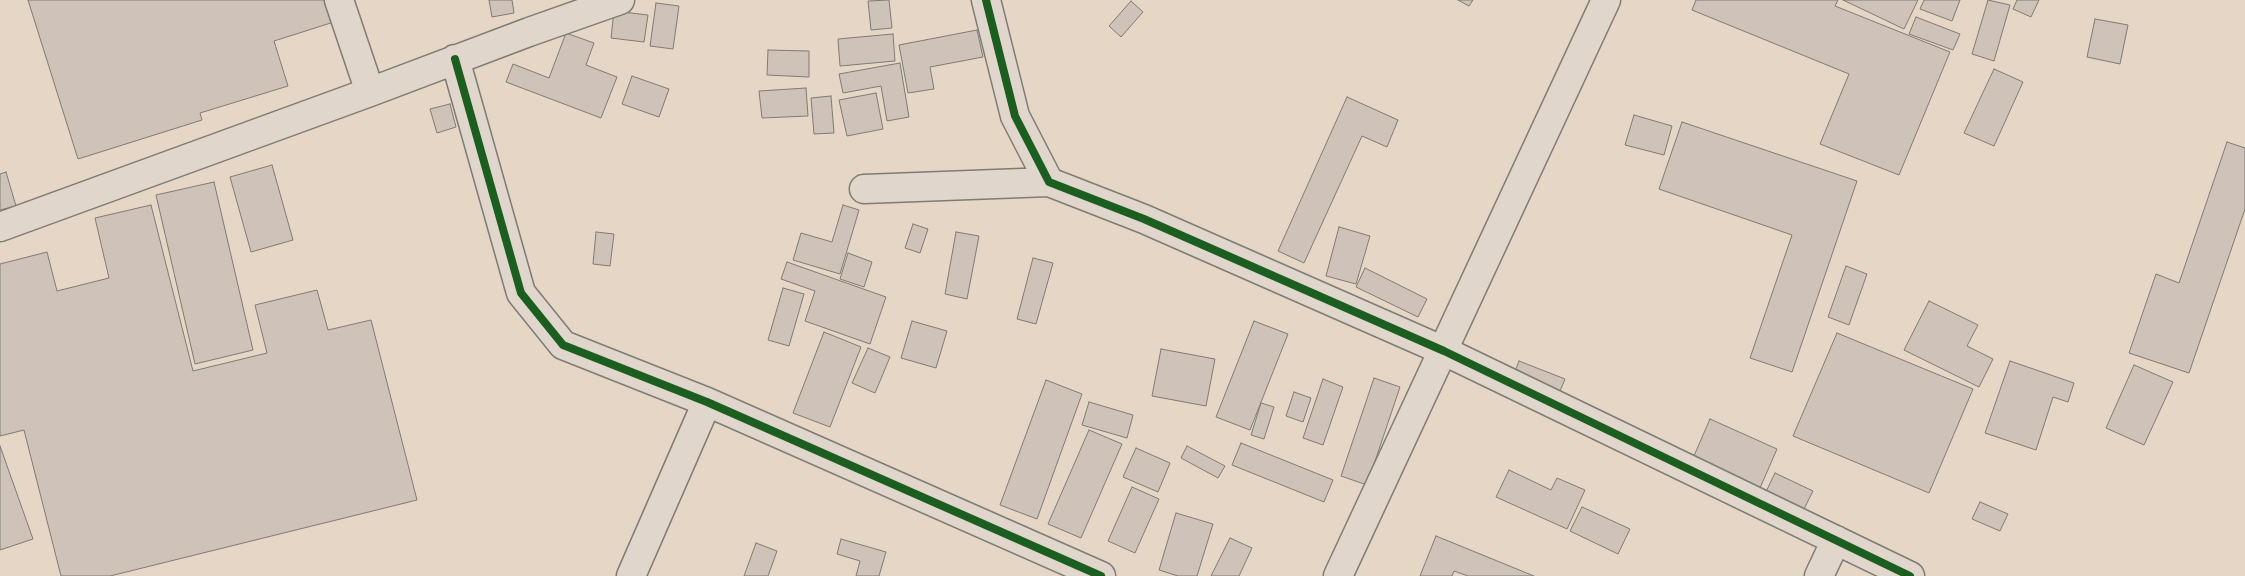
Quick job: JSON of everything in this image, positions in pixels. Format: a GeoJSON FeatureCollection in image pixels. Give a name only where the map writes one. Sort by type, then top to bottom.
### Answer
{"type":"FeatureCollection","features":[{"type":"Feature","properties":{"kind":"street"},"geometry":{"type":"LineString","coordinates":[[339,0],[370,92]]}},
{"type":"Feature","properties":{"kind":"street"},"geometry":{"type":"LineString","coordinates":[[0,227],[620,0]]}},
{"type":"Feature","properties":{"kind":"street"},"geometry":{"type":"LineString","coordinates":[[986,0],[1015,116],[1049,182]]}},
{"type":"Feature","properties":{"kind":"street"},"geometry":{"type":"LineString","coordinates":[[1338,576],[1606,0]]}},
{"type":"Feature","properties":{"kind":"street"},"geometry":{"type":"LineString","coordinates":[[455,59],[521,293],[563,344],[707,402],[1101,576]]}},
{"type":"Feature","properties":{"kind":"street"},"geometry":{"type":"LineString","coordinates":[[864,189],[1049,182],[1144,219],[1444,351],[1910,576]]}},
{"type":"Feature","properties":{"kind":"street"},"geometry":{"type":"LineString","coordinates":[[631,576],[707,402]]}},
{"type":"Feature","properties":{"kind":"street"},"geometry":{"type":"LineString","coordinates":[[1819,576],[1836,540]]}},
{"type":"Feature","properties":{"kind":"building"},"geometry":{"type":"Polygon","coordinates":[[[28,0],[351,0],[356,15],[274,41],[288,86],[200,113],[202,120],[78,159],[28,0]]]}},
{"type":"Feature","properties":{"kind":"building"},"geometry":{"type":"Polygon","coordinates":[[[489,0],[512,0],[514,13],[492,17],[489,0]]]}},
{"type":"Feature","properties":{"kind":"building"},"geometry":{"type":"Polygon","coordinates":[[[889,0],[892,28],[871,30],[868,1],[889,0]]]}},
{"type":"Feature","properties":{"kind":"building"},"geometry":{"type":"Polygon","coordinates":[[[1458,0],[1473,0],[1469,6],[1458,0]]]}},
{"type":"Feature","properties":{"kind":"building"},"geometry":{"type":"Polygon","coordinates":[[[1696,0],[1838,0],[1835,6],[1950,52],[1899,175],[1820,144],[1849,74],[1692,10],[1696,0]]]}},
{"type":"Feature","properties":{"kind":"building"},"geometry":{"type":"Polygon","coordinates":[[[1843,0],[1918,0],[1904,29],[1843,0]]]}},
{"type":"Feature","properties":{"kind":"building"},"geometry":{"type":"Polygon","coordinates":[[[1924,0],[1960,0],[1952,21],[1920,9],[1924,0]]]}},
{"type":"Feature","properties":{"kind":"building"},"geometry":{"type":"Polygon","coordinates":[[[1988,0],[2010,5],[1994,61],[1972,54],[1988,0]]]}},
{"type":"Feature","properties":{"kind":"building"},"geometry":{"type":"Polygon","coordinates":[[[2017,0],[2039,0],[2031,17],[2013,9],[2017,0]]]}},
{"type":"Feature","properties":{"kind":"building"},"geometry":{"type":"Polygon","coordinates":[[[1131,1],[1143,12],[1121,37],[1109,26],[1131,1]]]}},
{"type":"Feature","properties":{"kind":"building"},"geometry":{"type":"Polygon","coordinates":[[[656,3],[679,6],[673,49],[650,46],[656,3]]]}},
{"type":"Feature","properties":{"kind":"building"},"geometry":{"type":"Polygon","coordinates":[[[614,11],[648,15],[644,42],[611,38],[614,11]]]}},
{"type":"Feature","properties":{"kind":"building"},"geometry":{"type":"Polygon","coordinates":[[[1916,17],[1960,34],[1953,50],[1909,34],[1916,17]]]}},
{"type":"Feature","properties":{"kind":"building"},"geometry":{"type":"Polygon","coordinates":[[[2095,19],[2128,25],[2120,64],[2087,57],[2095,19]]]}},
{"type":"Feature","properties":{"kind":"building"},"geometry":{"type":"Polygon","coordinates":[[[977,30],[983,57],[930,67],[934,89],[908,93],[899,45],[977,30]]]}},
{"type":"Feature","properties":{"kind":"building"},"geometry":{"type":"Polygon","coordinates":[[[566,33],[594,43],[586,65],[617,77],[601,118],[506,82],[513,64],[549,78],[566,33]]]}},
{"type":"Feature","properties":{"kind":"building"},"geometry":{"type":"Polygon","coordinates":[[[893,34],[895,61],[840,66],[838,39],[893,34]]]}},
{"type":"Feature","properties":{"kind":"building"},"geometry":{"type":"Polygon","coordinates":[[[768,50],[809,51],[809,77],[767,75],[768,50]]]}},
{"type":"Feature","properties":{"kind":"building"},"geometry":{"type":"Polygon","coordinates":[[[900,63],[909,117],[887,121],[881,86],[843,93],[839,74],[900,63]]]}},
{"type":"Feature","properties":{"kind":"building"},"geometry":{"type":"Polygon","coordinates":[[[1994,69],[2023,82],[1994,146],[1964,133],[1994,69]]]}},
{"type":"Feature","properties":{"kind":"building"},"geometry":{"type":"Polygon","coordinates":[[[632,76],[669,89],[659,117],[622,104],[632,76]]]}},
{"type":"Feature","properties":{"kind":"building"},"geometry":{"type":"Polygon","coordinates":[[[806,88],[808,116],[762,118],[759,91],[806,88]]]}},
{"type":"Feature","properties":{"kind":"building"},"geometry":{"type":"Polygon","coordinates":[[[876,93],[883,129],[847,136],[839,100],[876,93]]]}},
{"type":"Feature","properties":{"kind":"building"},"geometry":{"type":"Polygon","coordinates":[[[831,96],[834,133],[814,134],[811,98],[831,96]]]}},
{"type":"Feature","properties":{"kind":"building"},"geometry":{"type":"Polygon","coordinates":[[[1347,97],[1398,120],[1387,147],[1362,136],[1304,263],[1278,251],[1347,97]]]}},
{"type":"Feature","properties":{"kind":"building"},"geometry":{"type":"Polygon","coordinates":[[[450,104],[456,127],[437,133],[430,109],[450,104]]]}},
{"type":"Feature","properties":{"kind":"building"},"geometry":{"type":"Polygon","coordinates":[[[1634,115],[1672,126],[1664,155],[1625,145],[1634,115]]]}},
{"type":"Feature","properties":{"kind":"building"},"geometry":{"type":"Polygon","coordinates":[[[1682,122],[1857,181],[1792,372],[1750,358],[1792,235],[1659,189],[1682,122]]]}},
{"type":"Feature","properties":{"kind":"building"},"geometry":{"type":"Polygon","coordinates":[[[2227,142],[2245,148],[2245,209],[2189,373],[2129,353],[2156,274],[2179,283],[2227,142]]]}},
{"type":"Feature","properties":{"kind":"building"},"geometry":{"type":"Polygon","coordinates":[[[272,165],[293,240],[251,252],[230,177],[272,165]]]}},
{"type":"Feature","properties":{"kind":"building"},"geometry":{"type":"Polygon","coordinates":[[[6,172],[16,206],[0,210],[0,174],[6,172]]]}},
{"type":"Feature","properties":{"kind":"building"},"geometry":{"type":"Polygon","coordinates":[[[214,182],[253,350],[195,364],[156,195],[214,182]]]}},
{"type":"Feature","properties":{"kind":"building"},"geometry":{"type":"Polygon","coordinates":[[[151,205],[193,371],[267,353],[255,305],[317,290],[328,330],[371,320],[417,500],[110,576],[61,576],[24,430],[0,436],[0,264],[47,252],[57,291],[109,278],[95,218],[151,205]]]}},
{"type":"Feature","properties":{"kind":"building"},"geometry":{"type":"Polygon","coordinates":[[[843,205],[859,210],[840,274],[793,260],[801,233],[832,242],[843,205]]]}},
{"type":"Feature","properties":{"kind":"building"},"geometry":{"type":"Polygon","coordinates":[[[913,224],[928,229],[920,253],[905,248],[913,224]]]}},
{"type":"Feature","properties":{"kind":"building"},"geometry":{"type":"Polygon","coordinates":[[[1339,227],[1370,236],[1356,284],[1326,276],[1339,227]]]}},
{"type":"Feature","properties":{"kind":"building"},"geometry":{"type":"Polygon","coordinates":[[[596,232],[614,234],[610,266],[593,264],[596,232]]]}},
{"type":"Feature","properties":{"kind":"building"},"geometry":{"type":"Polygon","coordinates":[[[956,232],[979,236],[967,299],[945,294],[956,232]]]}},
{"type":"Feature","properties":{"kind":"building"},"geometry":{"type":"Polygon","coordinates":[[[848,253],[872,262],[864,287],[840,279],[848,253]]]}},
{"type":"Feature","properties":{"kind":"building"},"geometry":{"type":"Polygon","coordinates":[[[1033,258],[1053,263],[1036,324],[1017,319],[1033,258]]]}},
{"type":"Feature","properties":{"kind":"building"},"geometry":{"type":"Polygon","coordinates":[[[787,262],[886,297],[870,344],[805,321],[815,291],[781,279],[787,262]]]}},
{"type":"Feature","properties":{"kind":"building"},"geometry":{"type":"Polygon","coordinates":[[[1846,266],[1867,274],[1849,325],[1828,317],[1846,266]]]}},
{"type":"Feature","properties":{"kind":"building"},"geometry":{"type":"Polygon","coordinates":[[[1365,268],[1427,299],[1418,317],[1356,287],[1365,268]]]}},
{"type":"Feature","properties":{"kind":"building"},"geometry":{"type":"Polygon","coordinates":[[[783,288],[804,294],[789,346],[768,340],[783,288]]]}},
{"type":"Feature","properties":{"kind":"building"},"geometry":{"type":"Polygon","coordinates":[[[1929,301],[1978,325],[1967,346],[1993,359],[1979,387],[1904,350],[1929,301]]]}},
{"type":"Feature","properties":{"kind":"building"},"geometry":{"type":"Polygon","coordinates":[[[912,321],[947,331],[936,368],[901,358],[912,321]]]}},
{"type":"Feature","properties":{"kind":"building"},"geometry":{"type":"Polygon","coordinates":[[[1254,321],[1288,334],[1250,430],[1216,417],[1254,321]]]}},
{"type":"Feature","properties":{"kind":"building"},"geometry":{"type":"Polygon","coordinates":[[[824,332],[861,347],[830,427],[793,413],[824,332]]]}},
{"type":"Feature","properties":{"kind":"building"},"geometry":{"type":"Polygon","coordinates":[[[1837,333],[1973,389],[1929,493],[1793,436],[1837,333]]]}},
{"type":"Feature","properties":{"kind":"building"},"geometry":{"type":"Polygon","coordinates":[[[868,348],[890,357],[875,393],[852,383],[868,348]]]}},
{"type":"Feature","properties":{"kind":"building"},"geometry":{"type":"Polygon","coordinates":[[[1161,349],[1215,359],[1206,406],[1152,396],[1161,349]]]}},
{"type":"Feature","properties":{"kind":"building"},"geometry":{"type":"Polygon","coordinates":[[[1519,361],[1565,379],[1555,403],[1510,385],[1519,361]]]}},
{"type":"Feature","properties":{"kind":"building"},"geometry":{"type":"Polygon","coordinates":[[[2010,361],[2074,383],[2068,402],[2053,397],[2036,450],[1985,433],[2010,361]]]}},
{"type":"Feature","properties":{"kind":"building"},"geometry":{"type":"Polygon","coordinates":[[[2134,365],[2173,382],[2144,445],[2106,428],[2134,365]]]}},
{"type":"Feature","properties":{"kind":"building"},"geometry":{"type":"Polygon","coordinates":[[[1374,378],[1400,387],[1367,485],[1341,476],[1374,378]]]}},
{"type":"Feature","properties":{"kind":"building"},"geometry":{"type":"Polygon","coordinates":[[[1323,379],[1343,387],[1323,445],[1303,438],[1323,379]]]}},
{"type":"Feature","properties":{"kind":"building"},"geometry":{"type":"Polygon","coordinates":[[[1046,380],[1082,394],[1037,519],[1000,505],[1046,380]]]}},
{"type":"Feature","properties":{"kind":"building"},"geometry":{"type":"Polygon","coordinates":[[[1294,392],[1311,398],[1303,422],[1286,416],[1294,392]]]}},
{"type":"Feature","properties":{"kind":"building"},"geometry":{"type":"Polygon","coordinates":[[[1089,402],[1133,415],[1127,438],[1082,425],[1089,402]]]}},
{"type":"Feature","properties":{"kind":"building"},"geometry":{"type":"Polygon","coordinates":[[[1261,403],[1274,407],[1264,439],[1251,435],[1261,403]]]}},
{"type":"Feature","properties":{"kind":"building"},"geometry":{"type":"Polygon","coordinates":[[[1710,419],[1777,449],[1757,495],[1690,465],[1710,419]]]}},
{"type":"Feature","properties":{"kind":"building"},"geometry":{"type":"Polygon","coordinates":[[[1089,430],[1122,444],[1081,538],[1048,524],[1089,430]]]}},
{"type":"Feature","properties":{"kind":"building"},"geometry":{"type":"Polygon","coordinates":[[[1241,443],[1333,480],[1324,502],[1232,465],[1241,443]]]}},
{"type":"Feature","properties":{"kind":"building"},"geometry":{"type":"Polygon","coordinates":[[[0,446],[33,539],[0,550],[0,446]]]}},
{"type":"Feature","properties":{"kind":"building"},"geometry":{"type":"Polygon","coordinates":[[[1187,446],[1225,466],[1218,478],[1181,458],[1187,446]]]}},
{"type":"Feature","properties":{"kind":"building"},"geometry":{"type":"Polygon","coordinates":[[[1136,448],[1170,463],[1158,492],[1123,477],[1136,448]]]}},
{"type":"Feature","properties":{"kind":"building"},"geometry":{"type":"Polygon","coordinates":[[[1509,470],[1551,490],[1557,478],[1585,490],[1567,529],[1496,497],[1509,470]]]}},
{"type":"Feature","properties":{"kind":"building"},"geometry":{"type":"Polygon","coordinates":[[[1775,473],[1813,491],[1800,517],[1763,498],[1775,473]]]}},
{"type":"Feature","properties":{"kind":"building"},"geometry":{"type":"Polygon","coordinates":[[[1132,487],[1159,499],[1135,553],[1108,541],[1132,487]]]}},
{"type":"Feature","properties":{"kind":"building"},"geometry":{"type":"Polygon","coordinates":[[[1980,502],[2008,514],[2000,531],[1972,519],[1980,502]]]}},
{"type":"Feature","properties":{"kind":"building"},"geometry":{"type":"Polygon","coordinates":[[[1582,507],[1630,529],[1618,554],[1570,531],[1582,507]]]}},
{"type":"Feature","properties":{"kind":"building"},"geometry":{"type":"Polygon","coordinates":[[[1176,513],[1213,524],[1197,576],[1178,576],[1159,570],[1176,513]]]}},
{"type":"Feature","properties":{"kind":"building"},"geometry":{"type":"Polygon","coordinates":[[[1436,536],[1534,576],[1468,576],[1454,571],[1452,576],[1420,576],[1436,536]]]}},
{"type":"Feature","properties":{"kind":"building"},"geometry":{"type":"Polygon","coordinates":[[[1230,538],[1252,548],[1239,576],[1211,576],[1230,538]]]}},
{"type":"Feature","properties":{"kind":"building"},"geometry":{"type":"Polygon","coordinates":[[[841,539],[886,552],[879,576],[856,576],[860,561],[837,554],[841,539]]]}},
{"type":"Feature","properties":{"kind":"building"},"geometry":{"type":"Polygon","coordinates":[[[756,543],[777,551],[768,576],[744,576],[756,543]]]}},
{"type":"Feature","properties":{"kind":"cycle path"},"geometry":{"type":"LineString","coordinates":[[986,0],[1015,116],[1049,182],[1144,219],[1444,351],[1910,576]]}},
{"type":"Feature","properties":{"kind":"cycle path"},"geometry":{"type":"LineString","coordinates":[[455,59],[521,293],[563,345],[707,402],[1101,576]]}}]}
